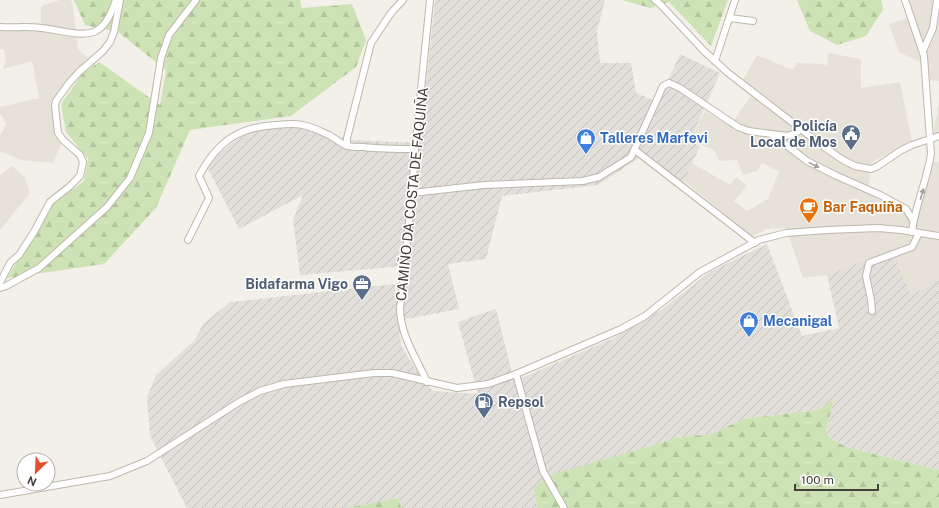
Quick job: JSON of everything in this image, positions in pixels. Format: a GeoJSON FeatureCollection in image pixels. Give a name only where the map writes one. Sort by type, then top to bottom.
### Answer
{"type":"FeatureCollection","features":[{"type":"Feature","properties":{"kind":"street"},"geometry":{"type":"LineString","coordinates":[[0,28],[35,27],[83,34],[91,33],[104,25],[116,0]]}},
{"type":"Feature","properties":{"kind":"street"},"geometry":{"type":"LineString","coordinates":[[0,283],[10,263],[19,254],[34,232],[50,202],[80,176],[83,162],[80,155],[63,140],[58,133],[55,106],[56,101],[79,72],[103,51],[110,42],[114,32],[120,0]]}},
{"type":"Feature","properties":{"kind":"street"},"geometry":{"type":"LineString","coordinates":[[0,288],[39,268],[107,207],[130,178],[149,134],[161,58],[169,35],[196,0]]}},
{"type":"Feature","properties":{"kind":"street"},"geometry":{"type":"LineString","coordinates":[[347,146],[349,131],[371,43],[391,13],[402,0]]}},
{"type":"Feature","properties":{"kind":"street","name":"CAMIÑO DA COSTA DE FAQUIÑA"},"geometry":{"type":"LineString","coordinates":[[426,382],[405,338],[400,309],[430,0]]}},
{"type":"Feature","properties":{"kind":"street"},"geometry":{"type":"LineString","coordinates":[[655,0],[727,72],[843,160],[855,166],[871,169],[900,151],[939,136]]}},
{"type":"Feature","properties":{"kind":"street"},"geometry":{"type":"LineString","coordinates":[[715,61],[736,0]]}},
{"type":"Feature","properties":{"kind":"street"},"geometry":{"type":"LineString","coordinates":[[906,0],[924,56],[931,154],[929,166],[913,220],[912,232]]}},
{"type":"Feature","properties":{"kind":"street"},"geometry":{"type":"LineString","coordinates":[[923,51],[933,28],[937,0]]}},
{"type":"Feature","properties":{"kind":"street"},"geometry":{"type":"LineString","coordinates":[[730,18],[753,20]]}},
{"type":"Feature","properties":{"kind":"street"},"geometry":{"type":"LineString","coordinates":[[412,193],[484,185],[583,181],[599,177],[631,157],[663,86],[669,83],[680,88],[738,127],[749,131],[787,136],[796,133],[801,129]]}},
{"type":"Feature","properties":{"kind":"street"},"geometry":{"type":"LineString","coordinates":[[188,240],[209,198],[199,176],[214,152],[226,141],[242,132],[255,127],[293,123],[307,126],[329,135],[347,146],[415,149]]}},
{"type":"Feature","properties":{"kind":"street"},"geometry":{"type":"LineString","coordinates":[[772,134],[807,162],[880,195],[906,209],[913,220]]}},
{"type":"Feature","properties":{"kind":"street"},"geometry":{"type":"LineString","coordinates":[[635,150],[755,243]]}},
{"type":"Feature","properties":{"kind":"street"},"geometry":{"type":"LineString","coordinates":[[0,495],[110,476],[147,461],[239,402],[260,391],[284,384],[374,373],[392,374],[458,388],[488,384],[516,374],[621,330],[645,316],[700,272],[755,243],[786,233],[878,228],[939,236]]}},
{"type":"Feature","properties":{"kind":"street"},"geometry":{"type":"LineString","coordinates":[[872,311],[866,276],[869,263],[912,247],[919,233]]}},
{"type":"Feature","properties":{"kind":"street"},"geometry":{"type":"LineString","coordinates":[[516,374],[543,471],[564,508]]}},
{"type":"Feature","properties":{"kind":"shaded area"},"geometry":{"type":"Polygon","coordinates":[[[60,0],[71,0],[78,50],[92,61],[56,101],[58,133],[63,140],[53,163],[21,160],[0,151],[0,136],[6,124],[0,113],[0,107],[39,98],[32,61],[3,69],[6,60],[4,49],[0,49],[0,27],[41,27],[41,6],[60,0]]]}},
{"type":"Feature","properties":{"kind":"shaded area"},"geometry":{"type":"Polygon","coordinates":[[[435,0],[605,0],[597,31],[600,63],[631,63],[636,93],[653,100],[670,76],[680,54],[720,73],[690,141],[700,146],[680,190],[639,158],[598,185],[502,196],[486,259],[448,264],[459,309],[401,320],[405,266],[300,275],[293,220],[303,195],[239,229],[208,169],[219,153],[236,140],[253,130],[297,126],[352,140],[420,143],[435,0]]]}},
{"type":"Feature","properties":{"kind":"shaded area"},"geometry":{"type":"Polygon","coordinates":[[[905,0],[939,0],[939,81],[922,80],[920,62],[899,52],[889,24],[911,17],[905,0]]]}},
{"type":"Feature","properties":{"kind":"shaded area"},"geometry":{"type":"Polygon","coordinates":[[[828,53],[861,59],[861,88],[900,82],[912,141],[871,163],[869,187],[883,192],[906,205],[913,213],[927,162],[939,162],[939,280],[911,295],[891,250],[827,275],[803,278],[786,228],[767,229],[752,236],[684,181],[692,163],[730,185],[736,177],[747,186],[734,201],[747,211],[768,199],[779,172],[762,163],[757,171],[743,175],[737,160],[719,161],[714,150],[690,141],[705,111],[730,126],[751,96],[739,87],[757,55],[793,70],[797,63],[824,64],[827,66],[828,53]]]}},
{"type":"Feature","properties":{"kind":"shaded area"},"geometry":{"type":"Polygon","coordinates":[[[939,102],[939,132],[933,134],[939,102]]]}},
{"type":"Feature","properties":{"kind":"shaded area"},"geometry":{"type":"Polygon","coordinates":[[[12,166],[25,178],[30,193],[0,230],[0,175],[12,166]]]}},
{"type":"Feature","properties":{"kind":"shaded area"},"geometry":{"type":"Polygon","coordinates":[[[767,244],[802,336],[839,328],[827,275],[891,250],[911,295],[939,280],[939,470],[846,447],[825,435],[834,398],[819,410],[744,419],[711,434],[673,438],[534,488],[537,508],[401,508],[399,498],[346,508],[187,508],[150,436],[147,397],[156,375],[195,340],[203,324],[230,302],[395,284],[401,345],[416,370],[433,391],[478,394],[458,322],[496,309],[514,381],[612,339],[661,310],[711,271],[767,244]]]}},
{"type":"Feature","properties":{"kind":"green space"},"geometry":{"type":"Polygon","coordinates":[[[74,0],[300,0],[302,8],[352,4],[366,40],[356,67],[291,116],[190,130],[156,208],[104,264],[7,278],[51,205],[84,181],[88,159],[66,132],[61,104],[83,73],[99,62],[160,105],[166,70],[118,32],[85,25],[74,0]]]}},
{"type":"Feature","properties":{"kind":"green space"},"geometry":{"type":"Polygon","coordinates":[[[622,0],[728,0],[711,46],[669,2],[650,8],[622,0]]]}},
{"type":"Feature","properties":{"kind":"green space"},"geometry":{"type":"Polygon","coordinates":[[[797,0],[881,0],[883,10],[866,36],[837,45],[810,31],[797,0]]]}},
{"type":"Feature","properties":{"kind":"green space"},"geometry":{"type":"Polygon","coordinates":[[[834,398],[825,435],[846,447],[939,470],[939,508],[537,508],[534,488],[549,475],[651,446],[673,438],[711,434],[744,419],[819,410],[834,398]]]}},
{"type":"Feature","properties":{"kind":"green space"},"geometry":{"type":"Polygon","coordinates":[[[399,498],[401,508],[346,508],[399,498]]]}},
{"type":"Feature","properties":{"kind":"place","name":"Policía Local de Mos"},"geometry":{"type":"Point","coordinates":[851,151]}},
{"type":"Feature","properties":{"kind":"place","name":"Talleres Marfevi"},"geometry":{"type":"Point","coordinates":[586,155]}},
{"type":"Feature","properties":{"kind":"place","name":"Bar Faquiña"},"geometry":{"type":"Point","coordinates":[809,224]}},
{"type":"Feature","properties":{"kind":"place","name":"Bidafarma Vigo"},"geometry":{"type":"Point","coordinates":[362,301]}},
{"type":"Feature","properties":{"kind":"place","name":"Mecanigal"},"geometry":{"type":"Point","coordinates":[749,338]}},
{"type":"Feature","properties":{"kind":"place","name":"Repsol"},"geometry":{"type":"Point","coordinates":[484,419]}}]}
